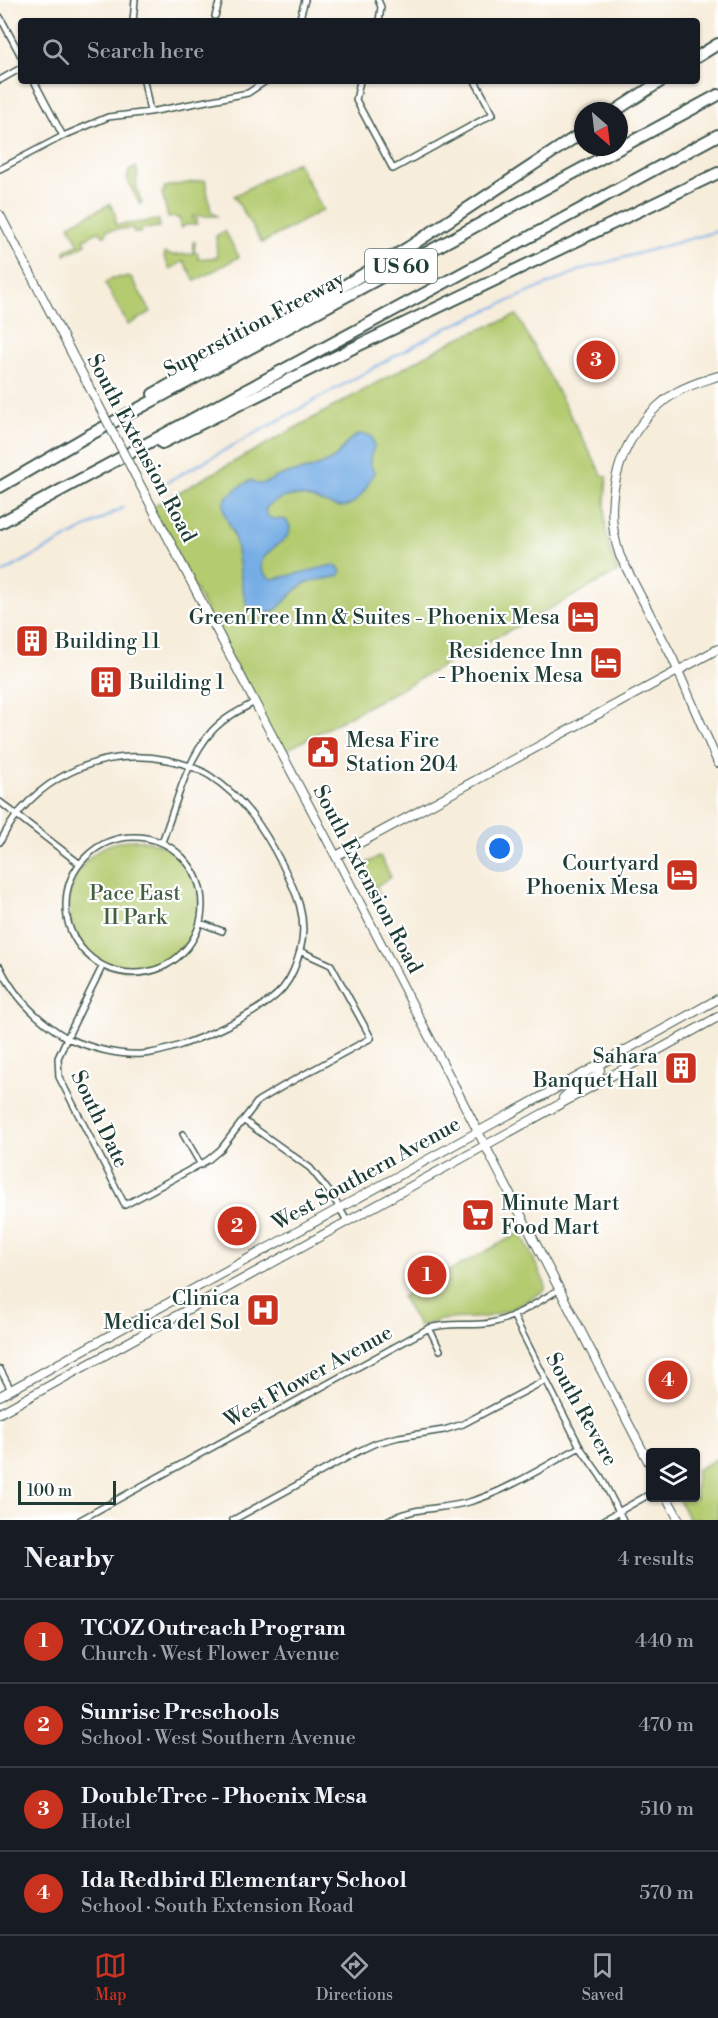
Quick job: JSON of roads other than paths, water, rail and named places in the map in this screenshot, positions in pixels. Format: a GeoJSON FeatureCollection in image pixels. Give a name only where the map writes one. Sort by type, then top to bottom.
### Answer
{"type":"FeatureCollection","features":[{"type":"Feature","properties":{"kind":"highway"},"geometry":{"type":"LineString","coordinates":[[700,55],[718,44]]}},
{"type":"Feature","properties":{"kind":"highway"},"geometry":{"type":"LineString","coordinates":[[628,103],[656,84]]}},
{"type":"Feature","properties":{"kind":"highway","name":"Superstition Freeway"},"geometry":{"type":"LineString","coordinates":[[0,487],[84,438],[718,95]]}},
{"type":"Feature","properties":{"kind":"highway","name":"US 60"},"geometry":{"type":"LineString","coordinates":[[0,525],[38,502],[718,135]]}},
{"type":"Feature","properties":{"kind":"highway"},"geometry":{"type":"LineString","coordinates":[[84,438],[171,382],[325,297],[409,247],[574,138]]}},
{"type":"Feature","properties":{"kind":"highway"},"geometry":{"type":"LineString","coordinates":[[101,469],[183,434],[351,349],[718,173]]}},
{"type":"Feature","properties":{"kind":"street"},"geometry":{"type":"LineString","coordinates":[[134,18],[135,0]]}},
{"type":"Feature","properties":{"kind":"street"},"geometry":{"type":"LineString","coordinates":[[215,16],[220,0]]}},
{"type":"Feature","properties":{"kind":"street"},"geometry":{"type":"LineString","coordinates":[[300,18],[305,0]]}},
{"type":"Feature","properties":{"kind":"street"},"geometry":{"type":"LineString","coordinates":[[378,0],[381,7],[379,18]]}},
{"type":"Feature","properties":{"kind":"street"},"geometry":{"type":"LineString","coordinates":[[0,17],[18,50]]}},
{"type":"Feature","properties":{"kind":"street"},"geometry":{"type":"LineString","coordinates":[[0,80],[18,70]]}},
{"type":"Feature","properties":{"kind":"street"},"geometry":{"type":"LineString","coordinates":[[36,84],[63,136]]}},
{"type":"Feature","properties":{"kind":"street"},"geometry":{"type":"LineString","coordinates":[[145,84],[150,112]]}},
{"type":"Feature","properties":{"kind":"street"},"geometry":{"type":"LineString","coordinates":[[0,169],[63,136],[108,117],[150,112],[248,93],[262,84]]}},
{"type":"Feature","properties":{"kind":"street"},"geometry":{"type":"LineString","coordinates":[[359,84],[356,100],[393,169],[493,114],[477,84]]}},
{"type":"Feature","properties":{"kind":"street","name":"South Extension Road"},"geometry":{"type":"LineString","coordinates":[[0,215],[336,856],[646,1455]]}},
{"type":"Feature","properties":{"kind":"street"},"geometry":{"type":"LineString","coordinates":[[718,376],[692,385],[667,399],[641,424],[628,444],[616,477],[614,500],[614,528],[619,553],[678,671],[718,763]]}},
{"type":"Feature","properties":{"kind":"street"},"geometry":{"type":"LineString","coordinates":[[336,856],[718,649]]}},
{"type":"Feature","properties":{"kind":"street"},"geometry":{"type":"LineString","coordinates":[[162,842],[191,766],[213,730],[236,712],[255,702]]}},
{"type":"Feature","properties":{"kind":"street"},"geometry":{"type":"LineString","coordinates":[[0,842],[16,814],[45,788],[81,766],[140,757],[158,758],[191,766],[209,776],[242,801],[255,817],[296,891],[302,909],[304,927],[296,968],[282,990],[271,999],[198,1040],[180,1047],[143,1054],[89,1047],[67,1038],[37,1018],[26,1007],[0,967]]}},
{"type":"Feature","properties":{"kind":"street"},"geometry":{"type":"LineString","coordinates":[[0,802],[80,864]]}},
{"type":"Feature","properties":{"kind":"street"},"geometry":{"type":"LineString","coordinates":[[140,837],[162,842],[176,850],[195,873],[204,899],[201,923],[189,946],[180,956],[158,969],[143,973],[121,973],[102,967],[77,943],[68,921],[67,898],[70,884],[80,864],[105,843],[140,837]]}},
{"type":"Feature","properties":{"kind":"street"},"geometry":{"type":"LineString","coordinates":[[201,923],[222,931]]}},
{"type":"Feature","properties":{"kind":"street"},"geometry":{"type":"LineString","coordinates":[[183,1134],[201,1165],[221,1149],[258,1101],[371,1038],[331,965],[300,951]]}},
{"type":"Feature","properties":{"kind":"street","name":"South Date"},"geometry":{"type":"LineString","coordinates":[[102,967],[58,1058],[59,1077],[124,1205],[201,1165]]}},
{"type":"Feature","properties":{"kind":"street","name":"West Southern Avenue"},"geometry":{"type":"LineString","coordinates":[[0,1396],[718,999]]}},
{"type":"Feature","properties":{"kind":"street","name":"West Southern Avenue"},"geometry":{"type":"LineString","coordinates":[[0,1413],[718,1017]]}},
{"type":"Feature","properties":{"kind":"street"},"geometry":{"type":"LineString","coordinates":[[683,1019],[691,1032]]}},
{"type":"Feature","properties":{"kind":"street"},"geometry":{"type":"LineString","coordinates":[[552,1108],[574,1088],[598,1075],[600,1070],[598,1065]]}},
{"type":"Feature","properties":{"kind":"street"},"geometry":{"type":"LineString","coordinates":[[243,1120],[310,1168],[347,1221]]}},
{"type":"Feature","properties":{"kind":"street","name":"West Flower Avenue"},"geometry":{"type":"LineString","coordinates":[[80,1520],[429,1328],[443,1324],[489,1323],[504,1319],[560,1289]]}},
{"type":"Feature","properties":{"kind":"street","name":"South Revere"},"geometry":{"type":"LineString","coordinates":[[513,1314],[580,1447],[601,1477],[623,1520]]}},
{"type":"Feature","properties":{"kind":"street"},"geometry":{"type":"LineString","coordinates":[[429,1328],[440,1350]]}},
{"type":"Feature","properties":{"kind":"street"},"geometry":{"type":"LineString","coordinates":[[0,1370],[11,1390]]}},
{"type":"Feature","properties":{"kind":"street"},"geometry":{"type":"LineString","coordinates":[[233,1520],[359,1450],[399,1437],[444,1430],[463,1424],[546,1380]]}},
{"type":"Feature","properties":{"kind":"street"},"geometry":{"type":"LineString","coordinates":[[388,1520],[415,1510],[453,1506],[486,1497],[580,1447]]}},
{"type":"Feature","properties":{"kind":"street"},"geometry":{"type":"LineString","coordinates":[[604,1520],[646,1497]]}},
{"type":"Feature","properties":{"kind":"street"},"geometry":{"type":"LineString","coordinates":[[670,1502],[679,1520]]}},
{"type":"Feature","properties":{"kind":"water"},"geometry":{"type":"Polygon","coordinates":[[[360,434],[371,436],[373,440],[374,447],[370,462],[374,472],[363,493],[353,503],[342,507],[308,497],[295,496],[280,499],[265,510],[269,518],[286,520],[290,526],[289,535],[262,560],[261,566],[271,579],[333,565],[341,571],[340,575],[304,584],[274,611],[267,614],[249,611],[243,593],[234,536],[225,514],[225,500],[233,491],[251,480],[256,484],[262,484],[279,476],[326,463],[336,456],[350,440],[360,434]]]}},
{"type":"Feature","properties":{"kind":"waterway"},"geometry":{"type":"LineString","coordinates":[[167,482],[442,330],[583,269],[718,231]]}},
{"type":"Feature","properties":{"kind":"waterway"},"geometry":{"type":"LineString","coordinates":[[0,574],[124,507]]}},
{"type":"Feature","properties":{"kind":"place","name":"DoubleTree - Phoenix Mesa"},"geometry":{"type":"Point","coordinates":[596,360]}},
{"type":"Feature","properties":{"kind":"place","name":"GreenTree Inn & Suites - Phoenix Mesa"},"geometry":{"type":"Point","coordinates":[583,617]}},
{"type":"Feature","properties":{"kind":"place","name":"Building 11"},"geometry":{"type":"Point","coordinates":[32,641]}},
{"type":"Feature","properties":{"kind":"place","name":"Residence Inn - Phoenix Mesa"},"geometry":{"type":"Point","coordinates":[606,663]}},
{"type":"Feature","properties":{"kind":"place","name":"Building 1"},"geometry":{"type":"Point","coordinates":[106,682]}},
{"type":"Feature","properties":{"kind":"place","name":"Mesa Fire Station 204"},"geometry":{"type":"Point","coordinates":[323,752]}},
{"type":"Feature","properties":{"kind":"place","name":"Courtyard Phoenix Mesa"},"geometry":{"type":"Point","coordinates":[682,875]}},
{"type":"Feature","properties":{"kind":"place","name":"Sahara Banquet Hall"},"geometry":{"type":"Point","coordinates":[681,1068]}},
{"type":"Feature","properties":{"kind":"place","name":"Minute Mart Food Mart"},"geometry":{"type":"Point","coordinates":[478,1215]}},
{"type":"Feature","properties":{"kind":"place","name":"Sunrise Preschools"},"geometry":{"type":"Point","coordinates":[237,1226]}},
{"type":"Feature","properties":{"kind":"place","name":"TCOZ Outreach Program"},"geometry":{"type":"Point","coordinates":[427,1275]}},
{"type":"Feature","properties":{"kind":"place","name":"Clinica Medica del Sol"},"geometry":{"type":"Point","coordinates":[263,1310]}},
{"type":"Feature","properties":{"kind":"place","name":"Ida Redbird Elementary School"},"geometry":{"type":"Point","coordinates":[668,1380]}},
{"type":"Feature","properties":{"kind":"park label","name":"Pace East II Park"},"geometry":{"type":"Point","coordinates":[135,905]}}]}
